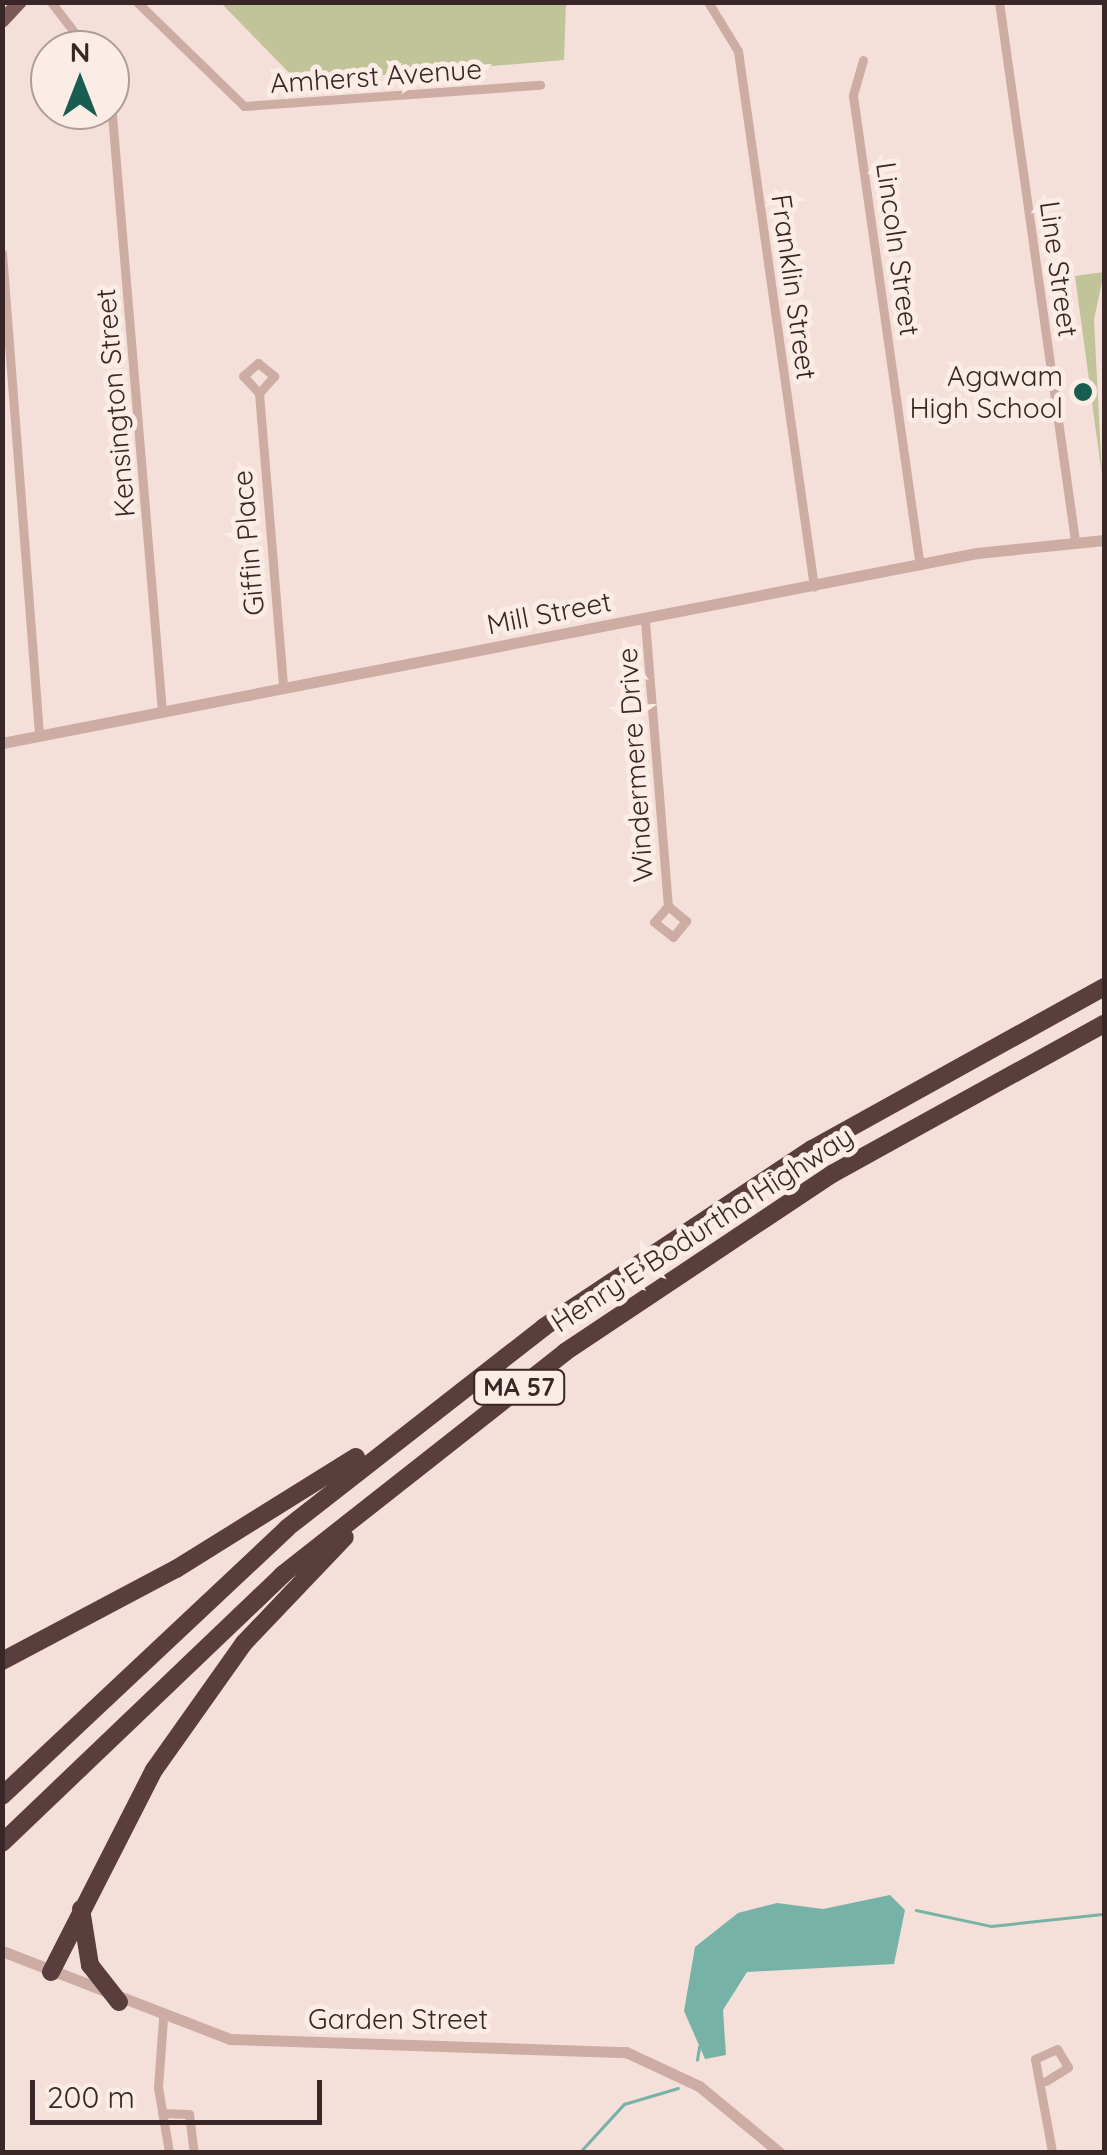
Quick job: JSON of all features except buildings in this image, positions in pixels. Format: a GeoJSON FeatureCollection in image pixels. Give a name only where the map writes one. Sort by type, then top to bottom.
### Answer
{"type":"FeatureCollection","features":[{"type":"Feature","properties":{"kind":"highway","name":"Henry E Bodurtha Highway"},"geometry":{"type":"LineString","coordinates":[[2,1796],[234,1575],[458,1392],[781,1168],[1104,987]]}},
{"type":"Feature","properties":{"kind":"highway","name":"Henry E Bodurtha Highway"},"geometry":{"type":"LineString","coordinates":[[2,1843],[282,1575],[536,1374],[832,1174],[1104,1024]]}},
{"type":"Feature","properties":{"kind":"highway"},"geometry":{"type":"LineString","coordinates":[[50,1972],[92,1877],[165,1754],[268,1616],[536,1374]]}},
{"type":"Feature","properties":{"kind":"highway"},"geometry":{"type":"LineString","coordinates":[[2,1661],[238,1533],[458,1392]]}},
{"type":"Feature","properties":{"kind":"highway"},"geometry":{"type":"LineString","coordinates":[[92,1877],[82,1940],[119,2002]]}},
{"type":"Feature","properties":{"kind":"main road"},"geometry":{"type":"LineString","coordinates":[[2,21],[20,2]]}},
{"type":"Feature","properties":{"kind":"street"},"geometry":{"type":"LineString","coordinates":[[51,2],[73,30]]}},
{"type":"Feature","properties":{"kind":"street","name":"Amherst Avenue"},"geometry":{"type":"LineString","coordinates":[[137,2],[244,106],[540,85]]}},
{"type":"Feature","properties":{"kind":"street","name":"Franklin Street"},"geometry":{"type":"LineString","coordinates":[[708,2],[730,28],[739,58],[814,586]]}},
{"type":"Feature","properties":{"kind":"street","name":"Line Street"},"geometry":{"type":"LineString","coordinates":[[999,2],[1075,542]]}},
{"type":"Feature","properties":{"kind":"street","name":"Lincoln Street"},"geometry":{"type":"LineString","coordinates":[[863,60],[853,96],[920,564]]}},
{"type":"Feature","properties":{"kind":"street","name":"Kensington Street"},"geometry":{"type":"LineString","coordinates":[[113,130],[162,712]]}},
{"type":"Feature","properties":{"kind":"street"},"geometry":{"type":"LineString","coordinates":[[2,254],[39,736]]}},
{"type":"Feature","properties":{"kind":"street","name":"Giffin Place"},"geometry":{"type":"LineString","coordinates":[[259,393],[282,688]]}},
{"type":"Feature","properties":{"kind":"street","name":"Mill Street"},"geometry":{"type":"LineString","coordinates":[[2,743],[920,564],[1104,540]]}},
{"type":"Feature","properties":{"kind":"street","name":"Windermere Drive"},"geometry":{"type":"LineString","coordinates":[[645,620],[668,906]]}},
{"type":"Feature","properties":{"kind":"street","name":"Garden Street"},"geometry":{"type":"LineString","coordinates":[[2,1951],[163,2019],[266,2043],[616,2050],[699,2086],[779,2152]]}},
{"type":"Feature","properties":{"kind":"street"},"geometry":{"type":"LineString","coordinates":[[163,2019],[162,2113],[168,2152]]}},
{"type":"Feature","properties":{"kind":"street"},"geometry":{"type":"LineString","coordinates":[[1046,2081],[1052,2152]]}},
{"type":"Feature","properties":{"kind":"street"},"geometry":{"type":"LineString","coordinates":[[162,2113],[189,2114],[194,2152]]}},
{"type":"Feature","properties":{"kind":"green space"},"geometry":{"type":"Polygon","coordinates":[[[221,3],[566,3],[564,60],[298,82],[221,3]]]}},
{"type":"Feature","properties":{"kind":"green space"},"geometry":{"type":"Polygon","coordinates":[[[1104,272],[1094,320],[1102,476],[1075,276],[1104,272]]]}},
{"type":"Feature","properties":{"kind":"water"},"geometry":{"type":"Polygon","coordinates":[[[890,1895],[905,1910],[894,1964],[747,1972],[723,2010],[726,2055],[705,2059],[684,2011],[695,1947],[738,1913],[777,1903],[823,1909],[890,1895]]]}},
{"type":"Feature","properties":{"kind":"waterway"},"geometry":{"type":"LineString","coordinates":[[916,1910],[991,1926],[1104,1914]]}},
{"type":"Feature","properties":{"kind":"waterway"},"geometry":{"type":"LineString","coordinates":[[697,2060],[699,2047]]}},
{"type":"Feature","properties":{"kind":"waterway"},"geometry":{"type":"LineString","coordinates":[[580,2152],[624,2104],[678,2088]]}},
{"type":"Feature","properties":{"kind":"place","name":"Agawam High School"},"geometry":{"type":"Point","coordinates":[1083,392]}}]}
